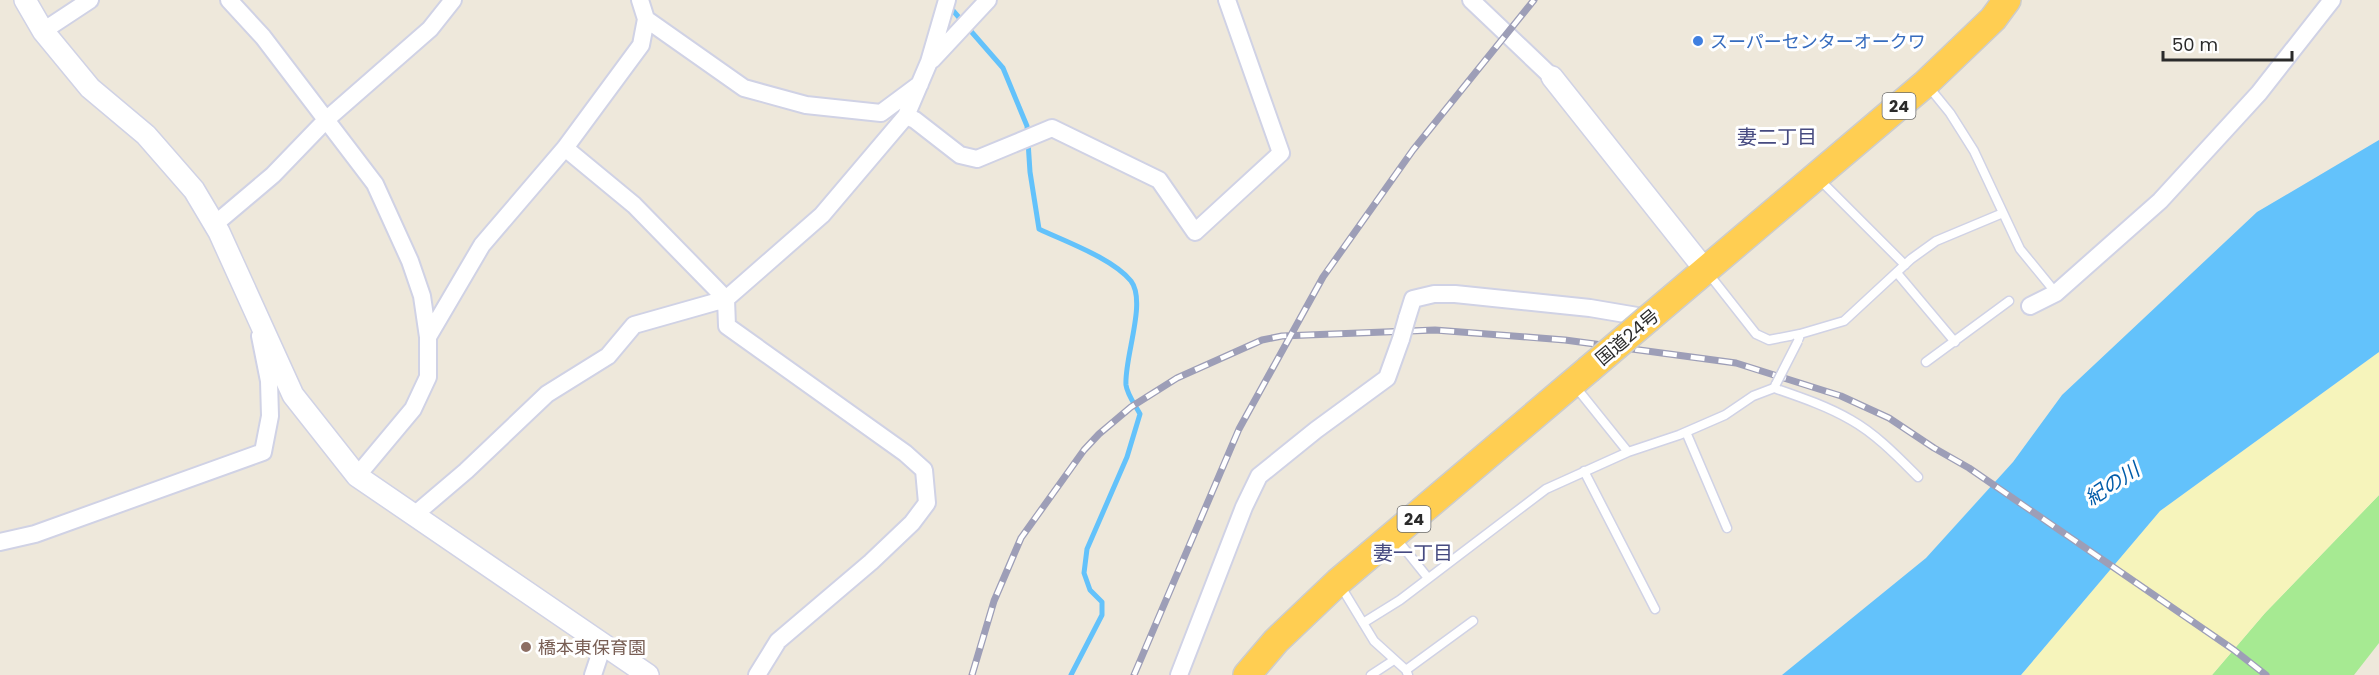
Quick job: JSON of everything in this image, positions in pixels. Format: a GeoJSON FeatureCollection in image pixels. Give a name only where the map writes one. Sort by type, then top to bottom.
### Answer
{"type":"FeatureCollection","features":[{"type":"Feature","properties":{"kind":"highway","name":"国道24号"},"geometry":{"type":"LineString","coordinates":[[1247,675],[1276,641],[1338,582],[1925,84],[1994,19],[2007,0]]}},
{"type":"Feature","properties":{"kind":"street"},"geometry":{"type":"LineString","coordinates":[[25,0],[43,31],[90,88],[146,135],[194,190],[214,224],[293,395],[331,446],[357,476],[648,675]]}},
{"type":"Feature","properties":{"kind":"street"},"geometry":{"type":"LineString","coordinates":[[43,31],[90,0]]}},
{"type":"Feature","properties":{"kind":"street"},"geometry":{"type":"LineString","coordinates":[[229,0],[263,37],[375,184],[410,261],[422,296],[428,336],[428,377],[413,409],[357,476]]}},
{"type":"Feature","properties":{"kind":"street"},"geometry":{"type":"LineString","coordinates":[[214,224],[273,175],[327,119],[430,29],[453,0]]}},
{"type":"Feature","properties":{"kind":"street"},"geometry":{"type":"LineString","coordinates":[[428,336],[482,245],[565,148],[641,45],[645,19],[640,0]]}},
{"type":"Feature","properties":{"kind":"street"},"geometry":{"type":"LineString","coordinates":[[413,516],[466,471],[547,394],[608,356],[634,325],[726,299],[822,215],[906,116],[929,63],[947,0]]}},
{"type":"Feature","properties":{"kind":"street"},"geometry":{"type":"LineString","coordinates":[[929,63],[988,0]]}},
{"type":"Feature","properties":{"kind":"street"},"geometry":{"type":"LineString","coordinates":[[906,116],[915,120],[960,155],[977,159],[1052,128],[1159,180],[1195,232],[1281,153],[1227,0]]}},
{"type":"Feature","properties":{"kind":"street"},"geometry":{"type":"LineString","coordinates":[[1471,0],[1552,77],[1706,271]]}},
{"type":"Feature","properties":{"kind":"street"},"geometry":{"type":"LineString","coordinates":[[2030,306],[2056,293],[2160,201],[2259,93],[2332,0]]}},
{"type":"Feature","properties":{"kind":"street"},"geometry":{"type":"LineString","coordinates":[[645,19],[744,88],[806,105],[881,113],[920,83]]}},
{"type":"Feature","properties":{"kind":"street"},"geometry":{"type":"LineString","coordinates":[[565,148],[634,205],[726,299],[728,326],[905,453],[924,470],[927,503],[912,523],[871,562],[778,641],[757,675]]}},
{"type":"Feature","properties":{"kind":"street"},"geometry":{"type":"LineString","coordinates":[[1179,675],[1244,507],[1259,476],[1316,430],[1387,378],[1413,299],[1434,294],[1455,294],[1590,308],[1649,318]]}},
{"type":"Feature","properties":{"kind":"street"},"geometry":{"type":"LineString","coordinates":[[0,542],[35,534],[262,452],[270,416],[269,381],[255,312]]}},
{"type":"Feature","properties":{"kind":"street"},"geometry":{"type":"LineString","coordinates":[[593,675],[603,645]]}},
{"type":"Feature","properties":{"kind":"lane"},"geometry":{"type":"LineString","coordinates":[[1925,84],[1950,112],[1974,150],[2020,249],[2056,293]]}},
{"type":"Feature","properties":{"kind":"lane"},"geometry":{"type":"LineString","coordinates":[[1817,176],[1905,265]]}},
{"type":"Feature","properties":{"kind":"lane"},"geometry":{"type":"LineString","coordinates":[[1706,271],[1756,334],[1769,340],[1799,337],[1844,321],[1905,265],[1936,241],[2003,213]]}},
{"type":"Feature","properties":{"kind":"lane"},"geometry":{"type":"LineString","coordinates":[[1897,273],[1955,342]]}},
{"type":"Feature","properties":{"kind":"lane"},"geometry":{"type":"LineString","coordinates":[[1926,362],[2009,301]]}},
{"type":"Feature","properties":{"kind":"lane"},"geometry":{"type":"LineString","coordinates":[[1363,622],[1400,600],[1546,489],[1628,452],[1686,432],[1725,415],[1753,396],[1775,386],[1799,337]]}},
{"type":"Feature","properties":{"kind":"lane"},"geometry":{"type":"LineString","coordinates":[[1580,377],[1628,452]]}},
{"type":"Feature","properties":{"kind":"lane"},"geometry":{"type":"LineString","coordinates":[[1775,386],[1854,421],[1918,477]]}},
{"type":"Feature","properties":{"kind":"lane"},"geometry":{"type":"LineString","coordinates":[[1686,432],[1727,528]]}},
{"type":"Feature","properties":{"kind":"lane"},"geometry":{"type":"LineString","coordinates":[[1584,471],[1655,609]]}},
{"type":"Feature","properties":{"kind":"lane"},"geometry":{"type":"LineString","coordinates":[[1394,536],[1428,578]]}},
{"type":"Feature","properties":{"kind":"lane"},"geometry":{"type":"LineString","coordinates":[[1338,582],[1374,641],[1407,673],[1473,621]]}},
{"type":"Feature","properties":{"kind":"lane"},"geometry":{"type":"LineString","coordinates":[[1371,675],[1394,660]]}},
{"type":"Feature","properties":{"kind":"green space"},"geometry":{"type":"Polygon","coordinates":[[[2379,495],[2379,643],[2354,675],[2212,675],[2265,613],[2379,495]]]}},
{"type":"Feature","properties":{"kind":"sand"},"geometry":{"type":"Polygon","coordinates":[[[2379,352],[2379,495],[2265,613],[2212,675],[2021,675],[2160,511],[2379,352]]]}},
{"type":"Feature","properties":{"kind":"water","name":"紀の川"},"geometry":{"type":"Polygon","coordinates":[[[2379,140],[2379,352],[2160,511],[2021,675],[1782,675],[1926,558],[2013,462],[2062,395],[2257,212],[2379,140]]]}},
{"type":"Feature","properties":{"kind":"waterway"},"geometry":{"type":"LineString","coordinates":[[949,6],[1003,68],[1027,126],[1030,172],[1039,229],[1088,251],[1112,265],[1131,281],[1135,290],[1136,316],[1126,385],[1140,414],[1127,457],[1087,549],[1084,573],[1090,590],[1102,602],[1102,615],[1071,675]]}},
{"type":"Feature","properties":{"kind":"railway"},"geometry":{"type":"LineString","coordinates":[[1134,675],[1239,429],[1323,277],[1413,150],[1534,0]]}},
{"type":"Feature","properties":{"kind":"railway"},"geometry":{"type":"LineString","coordinates":[[972,675],[994,601],[1021,538],[1084,450],[1131,407],[1177,378],[1262,340],[1282,336],[1435,330],[1565,340],[1736,363],[1841,396],[1889,418],[1969,468],[2234,650],[2266,675]]}},
{"type":"Feature","properties":{"kind":"place","name":"スーパーセンターオークワ"},"geometry":{"type":"Point","coordinates":[1698,41]}},
{"type":"Feature","properties":{"kind":"place","name":"橋本東保育園"},"geometry":{"type":"Point","coordinates":[526,647]}},
{"type":"Feature","properties":{"kind":"district","name":"妻二丁目"},"geometry":{"type":"Point","coordinates":[1777,137]}},
{"type":"Feature","properties":{"kind":"district","name":"妻一丁目"},"geometry":{"type":"Point","coordinates":[1413,553]}}]}
